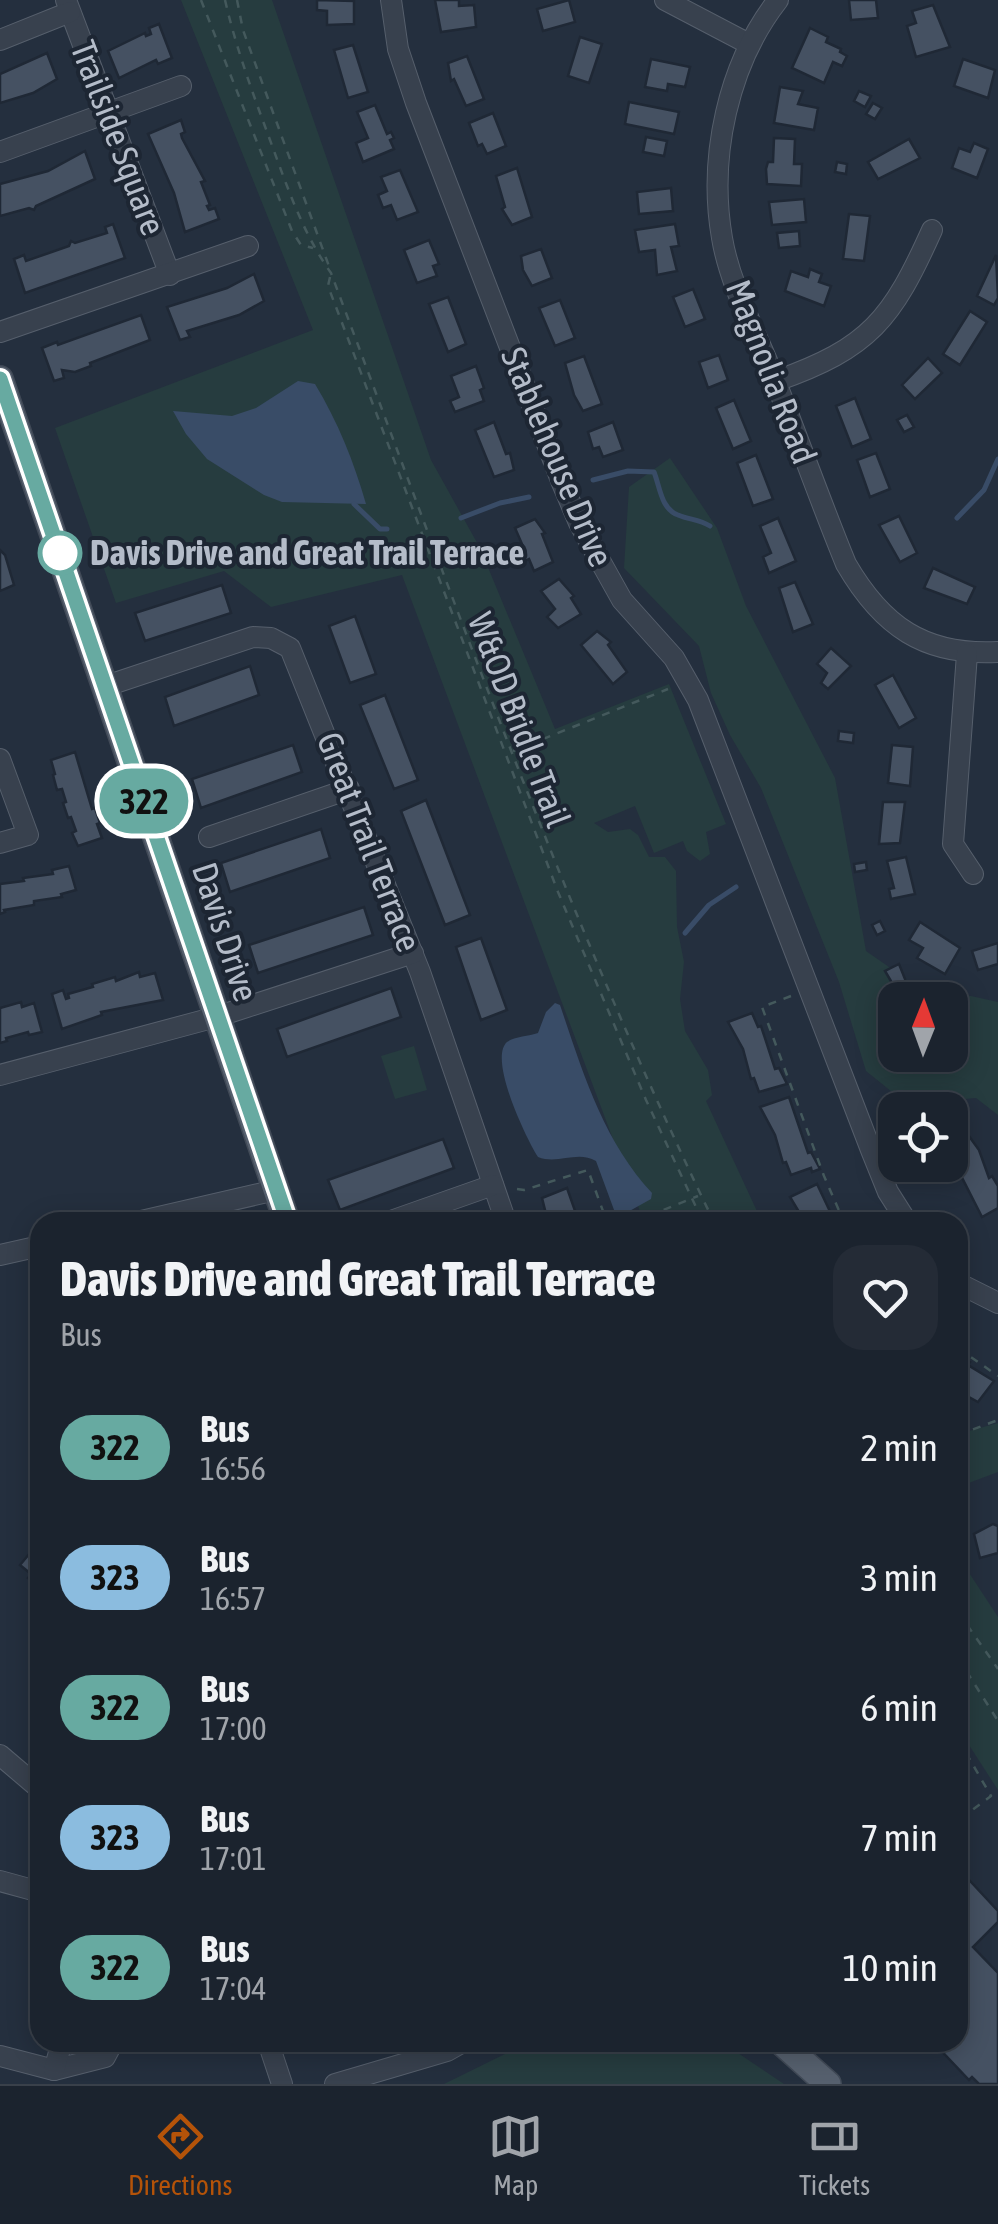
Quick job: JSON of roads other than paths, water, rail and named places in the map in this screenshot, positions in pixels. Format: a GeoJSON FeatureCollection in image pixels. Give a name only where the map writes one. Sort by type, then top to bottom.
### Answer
{"type":"FeatureCollection","features":[{"type":"Feature","properties":{"kind":"main road","name":"Davis Drive"},"geometry":{"type":"LineString","coordinates":[[0,379],[284,1212]]}},
{"type":"Feature","properties":{"kind":"main road"},"geometry":{"type":"LineString","coordinates":[[791,2052],[828,2084]]}},
{"type":"Feature","properties":{"kind":"street","name":"Stablehouse Drive"},"geometry":{"type":"LineString","coordinates":[[392,0],[398,49],[416,103],[579,524],[622,600],[674,658],[698,700],[871,1150],[901,1212]]}},
{"type":"Feature","properties":{"kind":"street"},"geometry":{"type":"LineString","coordinates":[[666,0],[749,44]]}},
{"type":"Feature","properties":{"kind":"street","name":"Magnolia Road"},"geometry":{"type":"LineString","coordinates":[[778,0],[749,44],[724,125],[718,193],[726,252],[846,564],[865,598],[896,627],[938,647],[967,654],[998,652]]}},
{"type":"Feature","properties":{"kind":"street"},"geometry":{"type":"LineString","coordinates":[[0,40],[68,6]]}},
{"type":"Feature","properties":{"kind":"street","name":"Trailside Square"},"geometry":{"type":"LineString","coordinates":[[68,6],[170,275]]}},
{"type":"Feature","properties":{"kind":"street"},"geometry":{"type":"LineString","coordinates":[[0,152],[180,86]]}},
{"type":"Feature","properties":{"kind":"street"},"geometry":{"type":"LineString","coordinates":[[776,381],[827,360],[875,327],[898,301],[932,230]]}},
{"type":"Feature","properties":{"kind":"street"},"geometry":{"type":"LineString","coordinates":[[0,332],[248,246]]}},
{"type":"Feature","properties":{"kind":"street","name":"Great Trail Terrace"},"geometry":{"type":"LineString","coordinates":[[106,686],[253,637],[281,642],[295,654],[413,953],[503,1212]]}},
{"type":"Feature","properties":{"kind":"street"},"geometry":{"type":"LineString","coordinates":[[967,654],[953,844],[973,874]]}},
{"type":"Feature","properties":{"kind":"street"},"geometry":{"type":"LineString","coordinates":[[0,759],[28,836],[0,843]]}},
{"type":"Feature","properties":{"kind":"street"},"geometry":{"type":"LineString","coordinates":[[209,837],[348,790]]}},
{"type":"Feature","properties":{"kind":"street"},"geometry":{"type":"LineString","coordinates":[[0,1075],[216,1017],[413,953]]}},
{"type":"Feature","properties":{"kind":"street"},"geometry":{"type":"LineString","coordinates":[[181,1212],[276,1190]]}},
{"type":"Feature","properties":{"kind":"street"},"geometry":{"type":"LineString","coordinates":[[421,1212],[495,1190]]}},
{"type":"Feature","properties":{"kind":"street"},"geometry":{"type":"LineString","coordinates":[[0,1255],[30,1248]]}},
{"type":"Feature","properties":{"kind":"street"},"geometry":{"type":"LineString","coordinates":[[968,1288],[998,1303]]}},
{"type":"Feature","properties":{"kind":"street"},"geometry":{"type":"LineString","coordinates":[[0,1755],[30,1780]]}},
{"type":"Feature","properties":{"kind":"street"},"geometry":{"type":"LineString","coordinates":[[0,1880],[30,1889]]}},
{"type":"Feature","properties":{"kind":"street"},"geometry":{"type":"LineString","coordinates":[[54,2070],[59,2052]]}},
{"type":"Feature","properties":{"kind":"street"},"geometry":{"type":"LineString","coordinates":[[85,2064],[89,2052]]}},
{"type":"Feature","properties":{"kind":"street"},"geometry":{"type":"LineString","coordinates":[[0,2056],[54,2070],[85,2064],[105,2057],[108,2052]]}},
{"type":"Feature","properties":{"kind":"street"},"geometry":{"type":"LineString","coordinates":[[271,2052],[282,2084]]}},
{"type":"Feature","properties":{"kind":"street"},"geometry":{"type":"LineString","coordinates":[[334,2084],[443,2052]]}},
{"type":"Feature","properties":{"kind":"water"},"geometry":{"type":"Polygon","coordinates":[[[298,381],[315,384],[323,398],[345,442],[366,504],[282,502],[264,495],[207,459],[173,411],[232,416],[256,408],[298,381]]]}},
{"type":"Feature","properties":{"kind":"water"},"geometry":{"type":"Polygon","coordinates":[[[555,1003],[560,1005],[607,1128],[652,1193],[651,1199],[628,1212],[615,1212],[596,1161],[582,1157],[538,1157],[518,1117],[505,1081],[502,1051],[507,1042],[538,1033],[546,1012],[555,1003]]]}},
{"type":"Feature","properties":{"kind":"waterway"},"geometry":{"type":"LineString","coordinates":[[957,518],[984,490],[998,459]]}},
{"type":"Feature","properties":{"kind":"waterway"},"geometry":{"type":"LineString","coordinates":[[593,480],[628,471],[654,472],[672,512],[710,526]]}},
{"type":"Feature","properties":{"kind":"waterway"},"geometry":{"type":"LineString","coordinates":[[461,518],[529,497]]}},
{"type":"Feature","properties":{"kind":"waterway"},"geometry":{"type":"LineString","coordinates":[[354,504],[380,529],[387,529]]}},
{"type":"Feature","properties":{"kind":"waterway"},"geometry":{"type":"LineString","coordinates":[[685,933],[709,905],[736,887]]}},
{"type":"Feature","properties":{"kind":"place","name":"Davis Drive and Great Trail Terrace"},"geometry":{"type":"Point","coordinates":[60,553]}}]}
